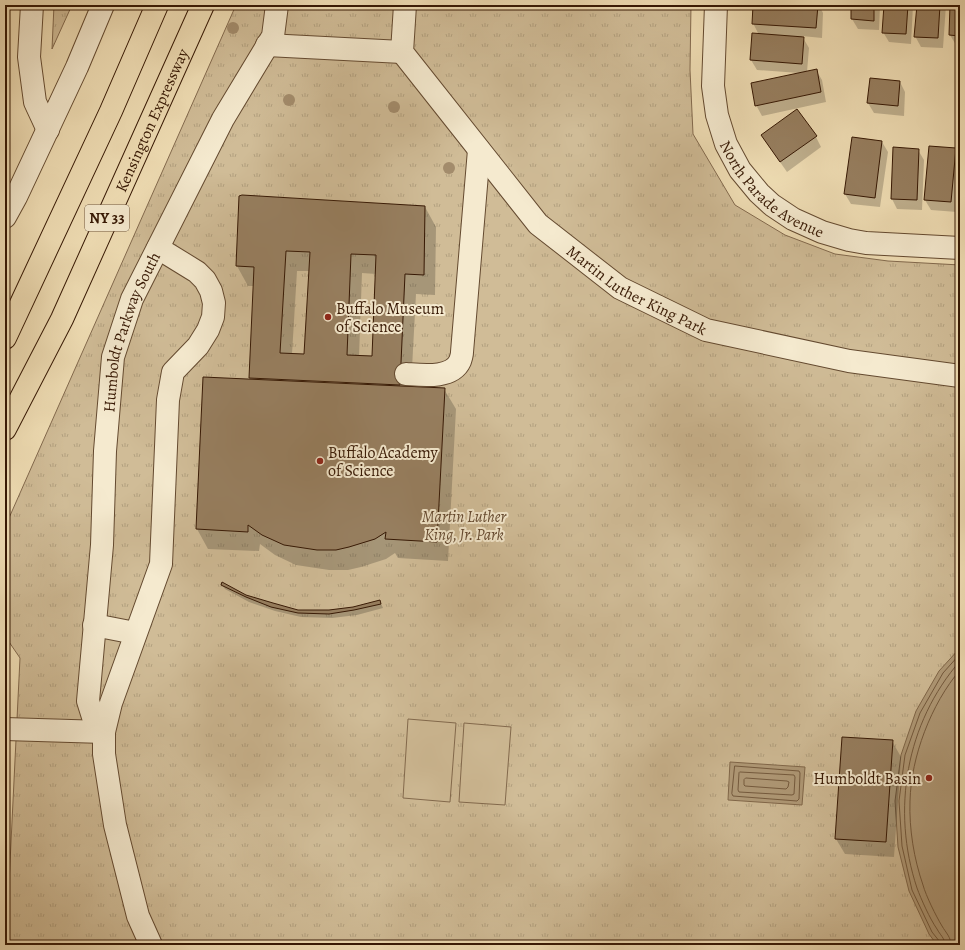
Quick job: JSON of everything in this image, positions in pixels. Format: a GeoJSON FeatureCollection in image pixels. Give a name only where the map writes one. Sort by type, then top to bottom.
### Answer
{"type":"FeatureCollection","features":[{"type":"Feature","properties":{"kind":"highway","name":"NY 33"},"geometry":{"type":"LineString","coordinates":[[5,338],[111,111],[157,5]]}},
{"type":"Feature","properties":{"kind":"highway","name":"Kensington Expressway"},"geometry":{"type":"LineString","coordinates":[[5,429],[62,319],[204,5]]}},
{"type":"Feature","properties":{"kind":"street"},"geometry":{"type":"LineString","coordinates":[[32,5],[29,57],[35,102],[48,130]]}},
{"type":"Feature","properties":{"kind":"street"},"geometry":{"type":"LineString","coordinates":[[5,217],[10,194],[48,130],[103,5]]}},
{"type":"Feature","properties":{"kind":"street"},"geometry":{"type":"LineString","coordinates":[[158,248],[222,119],[266,45],[273,36],[277,5]]}},
{"type":"Feature","properties":{"kind":"street"},"geometry":{"type":"LineString","coordinates":[[266,45],[402,52],[405,5]]}},
{"type":"Feature","properties":{"kind":"street","name":"North Parade Avenue"},"geometry":{"type":"LineString","coordinates":[[716,5],[713,86],[717,115],[730,150],[740,170],[759,193],[772,205],[793,219],[822,232],[849,240],[866,243],[960,248]]}},
{"type":"Feature","properties":{"kind":"street","name":"Martin Luther King Park"},"geometry":{"type":"LineString","coordinates":[[402,52],[538,224],[620,288],[706,330],[849,361],[960,376]]}},
{"type":"Feature","properties":{"kind":"street"},"geometry":{"type":"LineString","coordinates":[[406,374],[432,376],[453,368],[460,362],[463,345],[479,150]]}},
{"type":"Feature","properties":{"kind":"street","name":"Humboldt Parkway South"},"geometry":{"type":"LineString","coordinates":[[104,732],[93,717],[88,701],[102,545],[105,451],[113,357],[132,299],[158,248],[197,272],[205,280],[214,303],[213,317],[208,330],[198,346],[173,372],[168,400],[161,564],[111,702],[104,732],[104,754],[115,825],[138,916],[151,945]]}},
{"type":"Feature","properties":{"kind":"street"},"geometry":{"type":"LineString","coordinates":[[94,625],[135,634]]}},
{"type":"Feature","properties":{"kind":"street"},"geometry":{"type":"LineString","coordinates":[[5,729],[104,732]]}},
{"type":"Feature","properties":{"kind":"green space"},"geometry":{"type":"Polygon","coordinates":[[[54,5],[72,5],[52,49],[54,5]]]}},
{"type":"Feature","properties":{"kind":"green space","name":"Martin Luther King, Jr. Park"},"geometry":{"type":"Polygon","coordinates":[[[236,5],[691,5],[690,70],[693,134],[735,205],[785,235],[835,254],[888,261],[960,265],[960,945],[6,945],[20,658],[5,636],[5,527],[236,5]]]}},
{"type":"Feature","properties":{"kind":"green space"},"geometry":{"type":"Polygon","coordinates":[[[408,719],[456,723],[450,802],[403,798],[408,719]]]}},
{"type":"Feature","properties":{"kind":"green space"},"geometry":{"type":"Polygon","coordinates":[[[464,723],[511,727],[505,805],[459,802],[464,723]]]}},
{"type":"Feature","properties":{"kind":"water","name":"Humboldt Basin"},"geometry":{"type":"Polygon","coordinates":[[[960,648],[960,945],[937,945],[929,934],[909,891],[898,847],[895,801],[901,755],[916,711],[939,671],[960,648]]]}},
{"type":"Feature","properties":{"kind":"water"},"geometry":{"type":"Polygon","coordinates":[[[730,762],[805,767],[802,805],[728,800],[730,762]]]}},
{"type":"Feature","properties":{"kind":"building"},"geometry":{"type":"Polygon","coordinates":[[[753,5],[818,5],[816,28],[752,24],[753,5]]]}},
{"type":"Feature","properties":{"kind":"building"},"geometry":{"type":"Polygon","coordinates":[[[851,5],[874,5],[874,21],[851,19],[851,5]]]}},
{"type":"Feature","properties":{"kind":"building"},"geometry":{"type":"Polygon","coordinates":[[[884,5],[908,5],[906,34],[882,33],[884,5]]]}},
{"type":"Feature","properties":{"kind":"building"},"geometry":{"type":"Polygon","coordinates":[[[917,5],[940,5],[938,38],[914,37],[917,5]]]}},
{"type":"Feature","properties":{"kind":"building"},"geometry":{"type":"Polygon","coordinates":[[[950,5],[960,5],[960,36],[949,35],[950,5]]]}},
{"type":"Feature","properties":{"kind":"building"},"geometry":{"type":"Polygon","coordinates":[[[752,33],[804,37],[802,64],[750,60],[752,33]]]}},
{"type":"Feature","properties":{"kind":"building"},"geometry":{"type":"Polygon","coordinates":[[[817,69],[821,92],[755,106],[751,83],[817,69]]]}},
{"type":"Feature","properties":{"kind":"building"},"geometry":{"type":"Polygon","coordinates":[[[870,78],[900,81],[898,106],[867,103],[870,78]]]}},
{"type":"Feature","properties":{"kind":"building"},"geometry":{"type":"Polygon","coordinates":[[[797,109],[817,136],[780,162],[761,135],[797,109]]]}},
{"type":"Feature","properties":{"kind":"building"},"geometry":{"type":"Polygon","coordinates":[[[852,137],[882,141],[875,198],[844,194],[852,137]]]}},
{"type":"Feature","properties":{"kind":"building"},"geometry":{"type":"Polygon","coordinates":[[[929,146],[956,148],[951,202],[924,200],[929,146]]]}},
{"type":"Feature","properties":{"kind":"building"},"geometry":{"type":"Polygon","coordinates":[[[893,147],[919,149],[917,200],[891,199],[893,147]]]}},
{"type":"Feature","properties":{"kind":"building","name":"Buffalo Museum of Science"},"geometry":{"type":"Polygon","coordinates":[[[239,196],[425,206],[424,275],[405,274],[400,385],[249,378],[254,267],[236,266],[239,196]],[[286,251],[280,353],[304,354],[310,252],[286,251]],[[351,254],[347,355],[372,356],[376,255],[351,254]]]}},
{"type":"Feature","properties":{"kind":"building","name":"Buffalo Academy of Science"},"geometry":{"type":"Polygon","coordinates":[[[203,377],[445,388],[437,542],[385,539],[386,532],[375,539],[349,547],[336,550],[317,550],[284,545],[262,535],[248,525],[248,532],[196,529],[203,377]]]}},
{"type":"Feature","properties":{"kind":"building"},"geometry":{"type":"Polygon","coordinates":[[[222,582],[246,595],[298,610],[329,610],[353,607],[380,600],[381,604],[329,614],[298,613],[271,607],[246,597],[221,585],[222,582]]]}},
{"type":"Feature","properties":{"kind":"building"},"geometry":{"type":"Polygon","coordinates":[[[842,737],[893,740],[886,842],[835,839],[842,737]]]}},
{"type":"Feature","properties":{"kind":"place","name":"Buffalo Museum of Science"},"geometry":{"type":"Point","coordinates":[328,317]}},
{"type":"Feature","properties":{"kind":"place","name":"Buffalo Academy of Science"},"geometry":{"type":"Point","coordinates":[320,461]}},
{"type":"Feature","properties":{"kind":"place","name":"Humboldt Basin"},"geometry":{"type":"Point","coordinates":[929,778]}}]}
